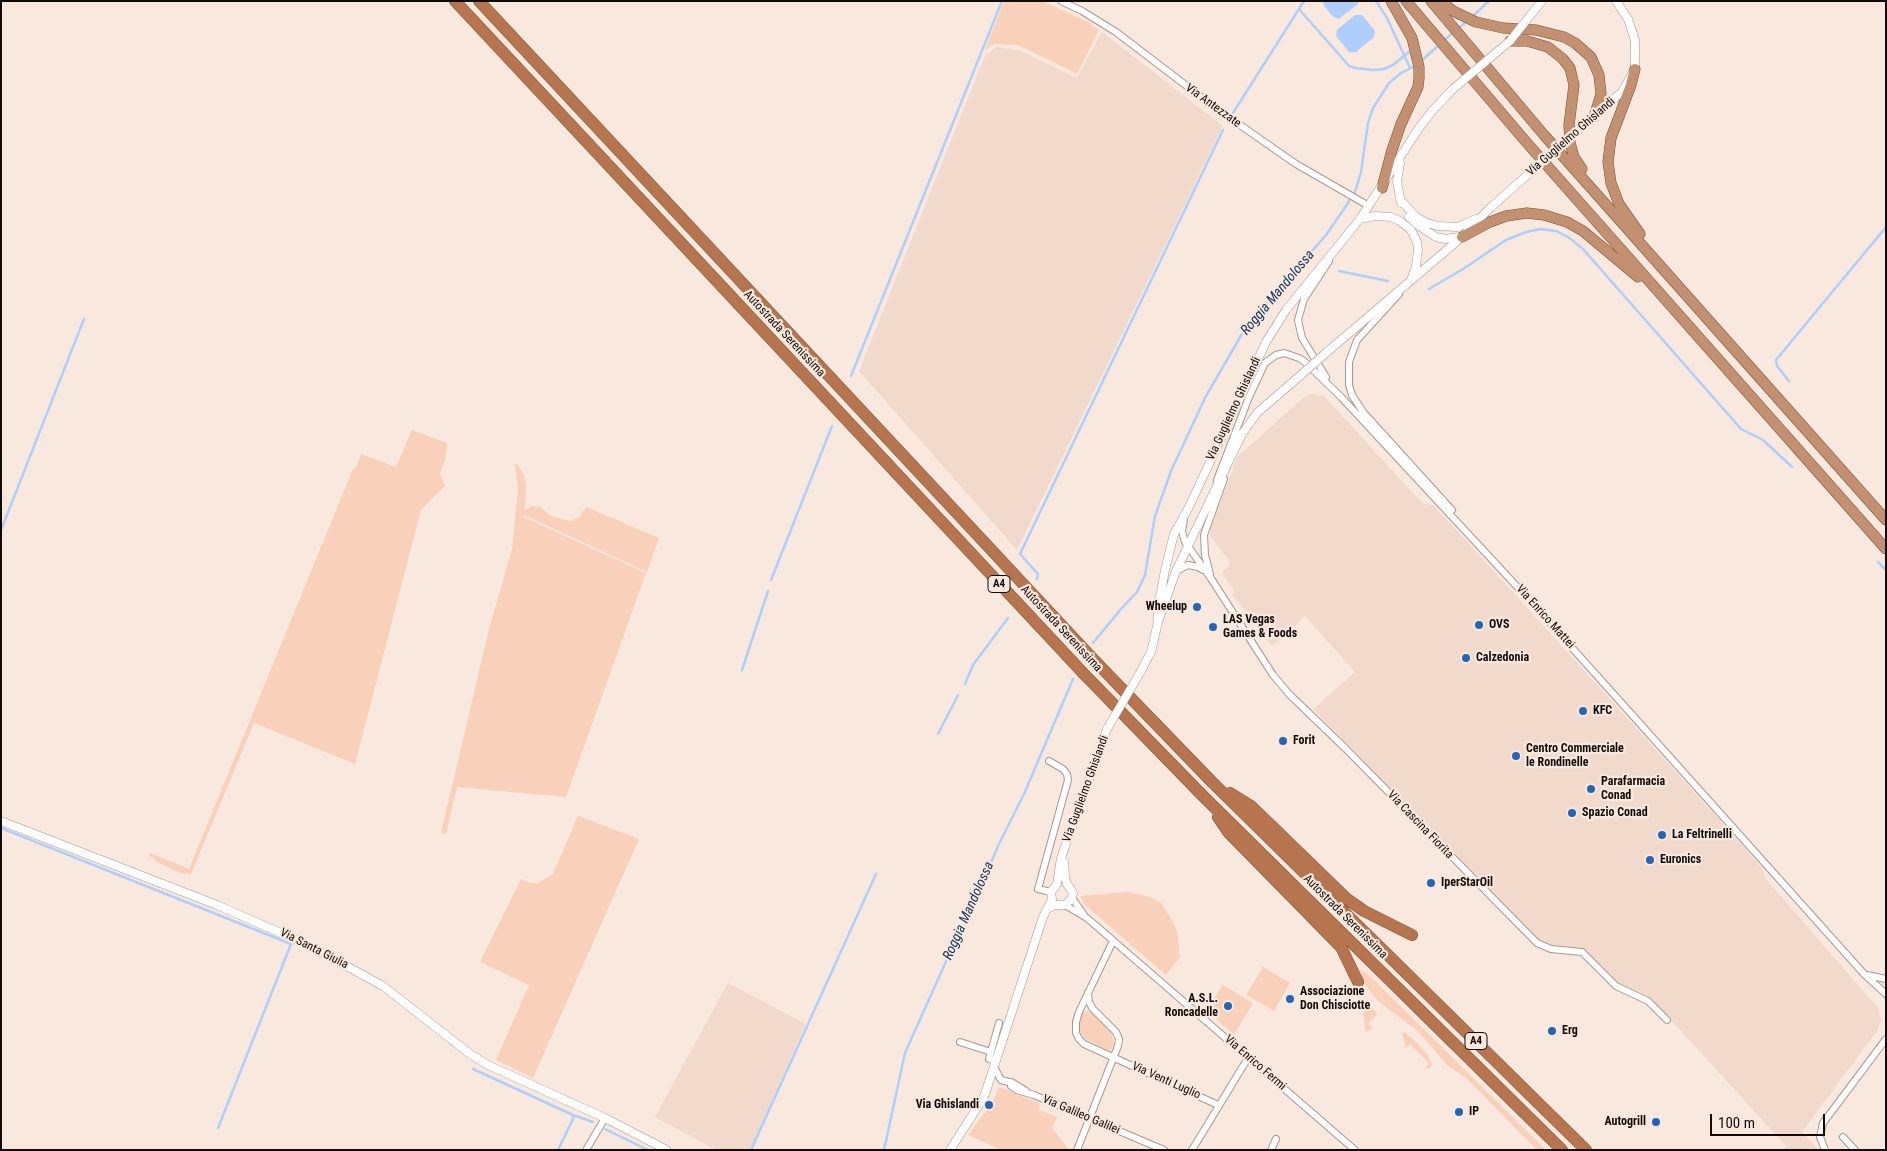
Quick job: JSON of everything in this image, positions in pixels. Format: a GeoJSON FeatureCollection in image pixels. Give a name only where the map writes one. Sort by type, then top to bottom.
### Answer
{"type":"FeatureCollection","features":[{"type":"Feature","properties":{"kind":"highway","name":"Autostrada Serenissima"},"geometry":{"type":"LineString","coordinates":[[455,1],[1071,660],[1202,795],[1562,1150]]}},
{"type":"Feature","properties":{"kind":"highway","name":"Autostrada Serenissima"},"geometry":{"type":"LineString","coordinates":[[479,1],[1088,654],[1212,782],[1586,1150]]}},
{"type":"Feature","properties":{"kind":"highway"},"geometry":{"type":"LineString","coordinates":[[1382,188],[1401,124],[1418,87],[1419,68],[1412,38],[1391,1]]}},
{"type":"Feature","properties":{"kind":"highway"},"geometry":{"type":"LineString","coordinates":[[1406,1],[1666,300],[1886,548]]}},
{"type":"Feature","properties":{"kind":"highway"},"geometry":{"type":"LineString","coordinates":[[1430,1],[1600,197],[1886,520]]}},
{"type":"Feature","properties":{"kind":"highway"},"geometry":{"type":"LineString","coordinates":[[1441,1],[1464,17],[1476,22],[1503,28],[1536,30],[1554,34],[1575,43],[1591,57],[1599,75],[1601,94],[1594,117]]}},
{"type":"Feature","properties":{"kind":"highway"},"geometry":{"type":"LineString","coordinates":[[1510,41],[1527,40],[1548,47],[1559,55],[1570,68],[1574,85],[1569,125],[1570,143],[1574,157],[1600,197]]}},
{"type":"Feature","properties":{"kind":"highway"},"geometry":{"type":"LineString","coordinates":[[1635,69],[1611,138],[1608,162],[1611,183],[1619,204],[1661,264],[1680,287]]}},
{"type":"Feature","properties":{"kind":"highway"},"geometry":{"type":"LineString","coordinates":[[1462,237],[1506,216],[1534,213],[1555,218],[1583,231],[1666,300]]}},
{"type":"Feature","properties":{"kind":"highway"},"geometry":{"type":"LineString","coordinates":[[1212,782],[1251,806],[1347,899],[1364,911],[1412,935]]}},
{"type":"Feature","properties":{"kind":"highway"},"geometry":{"type":"LineString","coordinates":[[1202,795],[1229,833],[1341,947],[1358,982]]}},
{"type":"Feature","properties":{"kind":"street","name":"Via Antezzate"},"geometry":{"type":"LineString","coordinates":[[1060,1],[1082,11],[1116,32],[1233,120],[1296,164],[1369,206]]}},
{"type":"Feature","properties":{"kind":"street","name":"Via Guglielmo Ghislandi"},"geometry":{"type":"LineString","coordinates":[[1158,622],[1158,608],[1169,551],[1178,523],[1188,509],[1266,342],[1286,310],[1360,219],[1433,110],[1453,89],[1510,41],[1542,1]]}},
{"type":"Feature","properties":{"kind":"street","name":"Via Guglielmo Ghislandi"},"geometry":{"type":"LineString","coordinates":[[950,1150],[984,1097],[1043,917],[1057,884],[1065,847],[1107,729],[1151,652],[1158,622],[1176,571],[1189,548],[1194,533],[1242,434],[1257,413],[1462,237],[1491,207],[1622,92],[1635,69],[1635,40],[1628,19],[1616,1]]}},
{"type":"Feature","properties":{"kind":"street","name":"Via Guglielmo Ghislandi"},"geometry":{"type":"LineString","coordinates":[[1405,150],[1398,171],[1397,182],[1400,199],[1411,220],[1428,233],[1445,239],[1462,237]]}},
{"type":"Feature","properties":{"kind":"street","name":"Via Guglielmo Ghislandi"},"geometry":{"type":"LineString","coordinates":[[1400,199],[1416,217],[1426,224],[1448,228],[1468,224],[1491,207]]}},
{"type":"Feature","properties":{"kind":"street"},"geometry":{"type":"LineString","coordinates":[[1360,219],[1375,216],[1400,221],[1411,230],[1417,242],[1418,250],[1416,266],[1408,284],[1356,340],[1350,356],[1348,370],[1352,395],[1363,412],[1498,561],[1523,593]]}},
{"type":"Feature","properties":{"kind":"street"},"geometry":{"type":"LineString","coordinates":[[1337,247],[1304,300],[1298,320],[1299,332],[1308,350],[1341,397]]}},
{"type":"Feature","properties":{"kind":"street"},"geometry":{"type":"LineString","coordinates":[[1216,486],[1219,473],[1249,397],[1261,370],[1269,359],[1276,355],[1284,354],[1299,358],[1341,397]]}},
{"type":"Feature","properties":{"kind":"street","name":"Via Enrico Mattei"},"geometry":{"type":"LineString","coordinates":[[1341,397],[1523,593],[1865,975],[1886,994]]}},
{"type":"Feature","properties":{"kind":"street"},"geometry":{"type":"LineString","coordinates":[[1212,580],[1205,555],[1204,535],[1236,445]]}},
{"type":"Feature","properties":{"kind":"street"},"geometry":{"type":"LineString","coordinates":[[1188,509],[1182,531],[1185,542],[1212,580]]}},
{"type":"Feature","properties":{"kind":"street"},"geometry":{"type":"LineString","coordinates":[[1182,531],[1188,534],[1194,533]]}},
{"type":"Feature","properties":{"kind":"street"},"geometry":{"type":"LineString","coordinates":[[1176,571],[1184,566],[1191,565],[1202,570],[1212,580]]}},
{"type":"Feature","properties":{"kind":"street","name":"Via Cascina Fiorita"},"geometry":{"type":"LineString","coordinates":[[1212,580],[1268,668],[1289,694],[1346,748],[1533,939],[1541,946],[1551,949],[1582,952],[1610,982],[1620,989],[1648,1001],[1667,1020]]}},
{"type":"Feature","properties":{"kind":"street","name":"Via Guglielmo Ghislandi"},"geometry":{"type":"LineString","coordinates":[[1049,761],[1063,769],[1067,774],[1068,780],[1038,889],[1052,895],[1062,905]]}},
{"type":"Feature","properties":{"kind":"street","name":"Via Santa Giulia"},"geometry":{"type":"LineString","coordinates":[[1,822],[217,905],[308,944],[383,986],[482,1062],[605,1118],[667,1150]]}},
{"type":"Feature","properties":{"kind":"street","name":"Via Guglielmo Ghislandi"},"geometry":{"type":"LineString","coordinates":[[1065,847],[1064,869],[1067,884],[1073,892],[1072,898]]}},
{"type":"Feature","properties":{"kind":"street"},"geometry":{"type":"LineString","coordinates":[[1057,884],[1067,884]]}},
{"type":"Feature","properties":{"kind":"street"},"geometry":{"type":"LineString","coordinates":[[1046,910],[1062,905],[1072,898]]}},
{"type":"Feature","properties":{"kind":"street","name":"Via Enrico Fermi"},"geometry":{"type":"LineString","coordinates":[[1072,898],[1087,918],[1355,1150]]}},
{"type":"Feature","properties":{"kind":"street","name":"Via Enrico Fermi"},"geometry":{"type":"LineString","coordinates":[[1062,905],[1087,918]]}},
{"type":"Feature","properties":{"kind":"street"},"geometry":{"type":"LineString","coordinates":[[1079,1012],[1113,941]]}},
{"type":"Feature","properties":{"kind":"street"},"geometry":{"type":"LineString","coordinates":[[1865,975],[1886,979]]}},
{"type":"Feature","properties":{"kind":"street"},"geometry":{"type":"LineString","coordinates":[[1077,1150],[1118,1046],[1119,1039],[1116,1032],[1093,1009],[1089,1002],[1088,992]]}},
{"type":"Feature","properties":{"kind":"street"},"geometry":{"type":"LineString","coordinates":[[1079,1012],[1088,1008],[1093,1009]]}},
{"type":"Feature","properties":{"kind":"street","name":"Via Venti Luglio"},"geometry":{"type":"LineString","coordinates":[[1079,1012],[1076,1022],[1076,1033],[1084,1044],[1218,1104]]}},
{"type":"Feature","properties":{"kind":"street"},"geometry":{"type":"LineString","coordinates":[[995,1064],[988,1059],[999,1023]]}},
{"type":"Feature","properties":{"kind":"street"},"geometry":{"type":"LineString","coordinates":[[1825,1150],[1820,1137],[1823,1123],[1886,1039]]}},
{"type":"Feature","properties":{"kind":"street"},"geometry":{"type":"LineString","coordinates":[[960,1042],[991,1052]]}},
{"type":"Feature","properties":{"kind":"street"},"geometry":{"type":"LineString","coordinates":[[1192,1150],[1218,1104],[1248,1058]]}},
{"type":"Feature","properties":{"kind":"street","name":"Via Galileo Galilei"},"geometry":{"type":"LineString","coordinates":[[995,1064],[1001,1080],[1011,1082],[1014,1088],[1090,1118],[1153,1148],[1164,1150]]}},
{"type":"Feature","properties":{"kind":"street"},"geometry":{"type":"LineString","coordinates":[[586,1150],[605,1118]]}},
{"type":"Feature","properties":{"kind":"street"},"geometry":{"type":"LineString","coordinates":[[1843,1137],[1854,1150]]}},
{"type":"Feature","properties":{"kind":"street"},"geometry":{"type":"LineString","coordinates":[[1271,1150],[1276,1139]]}},
{"type":"Feature","properties":{"kind":"shaded area"},"geometry":{"type":"Polygon","coordinates":[[[1004,1],[1042,1],[1088,22],[1099,30],[1077,74],[1018,45],[994,44],[985,50],[1004,1]]]}},
{"type":"Feature","properties":{"kind":"shaded area"},"geometry":{"type":"Polygon","coordinates":[[[1102,32],[1223,126],[1017,550],[859,371],[985,56],[996,47],[1019,50],[1077,78],[1102,32]]]}},
{"type":"Feature","properties":{"kind":"shaded area"},"geometry":{"type":"Polygon","coordinates":[[[1311,394],[1324,396],[1423,503],[1433,505],[1742,845],[1762,868],[1766,879],[1878,1008],[1881,1020],[1877,1031],[1802,1132],[1819,1150],[1782,1150],[1786,1146],[1648,995],[1623,987],[1584,949],[1549,945],[1538,939],[1313,709],[1355,672],[1305,616],[1272,646],[1265,637],[1267,635],[1232,595],[1235,591],[1223,576],[1223,571],[1229,566],[1229,560],[1210,536],[1210,529],[1238,456],[1304,397],[1311,394]]]}},
{"type":"Feature","properties":{"kind":"shaded area"},"geometry":{"type":"Polygon","coordinates":[[[412,430],[447,443],[446,457],[440,474],[445,486],[421,510],[355,764],[254,723],[191,874],[180,873],[157,862],[149,855],[150,853],[189,869],[353,469],[356,467],[361,454],[396,467],[412,430]]]}},
{"type":"Feature","properties":{"kind":"shaded area"},"geometry":{"type":"Polygon","coordinates":[[[515,464],[517,464],[524,475],[526,485],[525,510],[531,506],[540,507],[551,516],[570,521],[580,517],[586,507],[659,538],[647,572],[524,515],[524,517],[646,573],[566,797],[457,787],[446,834],[441,833],[489,629],[512,549],[518,490],[515,464]]]}},
{"type":"Feature","properties":{"kind":"shaded area"},"geometry":{"type":"Polygon","coordinates":[[[578,816],[639,839],[533,1078],[496,1060],[529,985],[480,962],[521,879],[530,883],[539,883],[553,874],[578,816]]]}},
{"type":"Feature","properties":{"kind":"shaded area"},"geometry":{"type":"Polygon","coordinates":[[[1127,892],[1150,897],[1161,903],[1172,920],[1177,931],[1180,957],[1166,975],[1084,904],[1080,896],[1127,892]]]}},
{"type":"Feature","properties":{"kind":"shaded area"},"geometry":{"type":"Polygon","coordinates":[[[1263,967],[1290,983],[1274,1011],[1246,995],[1263,967]]]}},
{"type":"Feature","properties":{"kind":"shaded area"},"geometry":{"type":"Polygon","coordinates":[[[1360,970],[1371,977],[1546,1150],[1537,1150],[1466,1078],[1447,1065],[1419,1032],[1379,1002],[1364,983],[1360,970]]]}},
{"type":"Feature","properties":{"kind":"shaded area"},"geometry":{"type":"Polygon","coordinates":[[[728,983],[806,1024],[750,1150],[716,1150],[655,1117],[728,983]]]}},
{"type":"Feature","properties":{"kind":"shaded area"},"geometry":{"type":"Polygon","coordinates":[[[1223,985],[1253,1003],[1234,1035],[1206,1010],[1223,985]]]}},
{"type":"Feature","properties":{"kind":"shaded area"},"geometry":{"type":"Polygon","coordinates":[[[1362,1000],[1366,1000],[1377,1014],[1368,1024],[1373,1028],[1367,1032],[1365,1030],[1362,1000]]]}},
{"type":"Feature","properties":{"kind":"shaded area"},"geometry":{"type":"Polygon","coordinates":[[[1087,1011],[1095,1014],[1112,1035],[1114,1045],[1110,1051],[1086,1039],[1081,1033],[1079,1027],[1080,1018],[1082,1013],[1087,1011]]]}},
{"type":"Feature","properties":{"kind":"shaded area"},"geometry":{"type":"Polygon","coordinates":[[[1404,1032],[1427,1054],[1432,1064],[1430,1068],[1425,1068],[1429,1063],[1410,1044],[1406,1048],[1402,1034],[1404,1032]]]}},
{"type":"Feature","properties":{"kind":"shaded area"},"geometry":{"type":"Polygon","coordinates":[[[999,1087],[1039,1103],[1040,1110],[1057,1117],[1052,1128],[1069,1150],[1001,1150],[968,1135],[989,1107],[992,1109],[999,1087]]]}},
{"type":"Feature","properties":{"kind":"water"},"geometry":{"type":"Polygon","coordinates":[[[1323,1],[1359,1],[1358,4],[1339,19],[1333,17],[1323,4],[1323,1]]]}},
{"type":"Feature","properties":{"kind":"water"},"geometry":{"type":"Polygon","coordinates":[[[1355,15],[1362,15],[1375,31],[1374,37],[1356,52],[1349,52],[1336,36],[1337,30],[1355,15]]]}},
{"type":"Feature","properties":{"kind":"waterway"},"geometry":{"type":"LineString","coordinates":[[851,376],[1002,1]]}},
{"type":"Feature","properties":{"kind":"waterway"},"geometry":{"type":"LineString","coordinates":[[1233,113],[1304,1]]}},
{"type":"Feature","properties":{"kind":"waterway"},"geometry":{"type":"LineString","coordinates":[[1376,1],[1387,18],[1410,68]]}},
{"type":"Feature","properties":{"kind":"waterway","name":"Roggia Mandolossa"},"geometry":{"type":"LineString","coordinates":[[1472,17],[1489,1]]}},
{"type":"Feature","properties":{"kind":"waterway"},"geometry":{"type":"LineString","coordinates":[[1299,9],[1349,66],[1374,70],[1384,69],[1393,65],[1409,52]]}},
{"type":"Feature","properties":{"kind":"waterway","name":"Roggia Mandolossa"},"geometry":{"type":"LineString","coordinates":[[1459,28],[1468,20]]}},
{"type":"Feature","properties":{"kind":"waterway","name":"Roggia Mandolossa"},"geometry":{"type":"LineString","coordinates":[[1443,41],[1454,32]]}},
{"type":"Feature","properties":{"kind":"waterway","name":"Roggia Mandolossa"},"geometry":{"type":"LineString","coordinates":[[1421,61],[1439,45]]}},
{"type":"Feature","properties":{"kind":"waterway","name":"Roggia Mandolossa"},"geometry":{"type":"LineString","coordinates":[[1093,643],[1137,592],[1145,575],[1155,516],[1171,471],[1206,396],[1246,327],[1326,235],[1355,192],[1361,172],[1368,123],[1373,108],[1389,83],[1401,73],[1417,65]]}},
{"type":"Feature","properties":{"kind":"waterway"},"geometry":{"type":"LineString","coordinates":[[1037,579],[1038,574],[1020,554],[1223,130]]}},
{"type":"Feature","properties":{"kind":"waterway"},"geometry":{"type":"LineString","coordinates":[[1789,381],[1777,366],[1776,360],[1886,227]]}},
{"type":"Feature","properties":{"kind":"waterway"},"geometry":{"type":"LineString","coordinates":[[1429,289],[1506,240],[1526,232],[1541,229],[1556,231],[1568,237],[1583,249],[1741,429],[1763,440],[1792,467]]}},
{"type":"Feature","properties":{"kind":"waterway"},"geometry":{"type":"LineString","coordinates":[[1339,271],[1388,281]]}},
{"type":"Feature","properties":{"kind":"waterway"},"geometry":{"type":"LineString","coordinates":[[1,530],[84,319]]}},
{"type":"Feature","properties":{"kind":"waterway"},"geometry":{"type":"LineString","coordinates":[[771,580],[832,426]]}},
{"type":"Feature","properties":{"kind":"waterway"},"geometry":{"type":"LineString","coordinates":[[1878,562],[1886,570]]}},
{"type":"Feature","properties":{"kind":"waterway"},"geometry":{"type":"LineString","coordinates":[[742,670],[768,591]]}},
{"type":"Feature","properties":{"kind":"waterway"},"geometry":{"type":"LineString","coordinates":[[965,684],[973,665],[1008,618]]}},
{"type":"Feature","properties":{"kind":"waterway","name":"Roggia Mandolossa"},"geometry":{"type":"LineString","coordinates":[[884,1150],[905,1053],[948,957],[956,945],[998,846],[1024,794],[1073,679]]}},
{"type":"Feature","properties":{"kind":"waterway"},"geometry":{"type":"LineString","coordinates":[[938,734],[958,695]]}},
{"type":"Feature","properties":{"kind":"waterway"},"geometry":{"type":"LineString","coordinates":[[1,828],[291,944],[218,1128]]}},
{"type":"Feature","properties":{"kind":"waterway"},"geometry":{"type":"LineString","coordinates":[[751,1150],[876,874]]}},
{"type":"Feature","properties":{"kind":"waterway"},"geometry":{"type":"LineString","coordinates":[[473,1069],[573,1115],[573,1119],[558,1150]]}},
{"type":"Feature","properties":{"kind":"waterway"},"geometry":{"type":"LineString","coordinates":[[573,1115],[593,1122]]}},
{"type":"Feature","properties":{"kind":"waterway"},"geometry":{"type":"LineString","coordinates":[[605,1129],[648,1150]]}},
{"type":"Feature","properties":{"kind":"place","name":"Wheelup"},"geometry":{"type":"Point","coordinates":[1197,607]}},
{"type":"Feature","properties":{"kind":"place","name":"OVS"},"geometry":{"type":"Point","coordinates":[1479,625]}},
{"type":"Feature","properties":{"kind":"place","name":"LAS Vegas Games & Foods"},"geometry":{"type":"Point","coordinates":[1213,627]}},
{"type":"Feature","properties":{"kind":"place","name":"Calzedonia"},"geometry":{"type":"Point","coordinates":[1466,658]}},
{"type":"Feature","properties":{"kind":"place","name":"KFC"},"geometry":{"type":"Point","coordinates":[1583,711]}},
{"type":"Feature","properties":{"kind":"place","name":"Forit"},"geometry":{"type":"Point","coordinates":[1283,741]}},
{"type":"Feature","properties":{"kind":"place","name":"Centro Commerciale le Rondinelle"},"geometry":{"type":"Point","coordinates":[1516,756]}},
{"type":"Feature","properties":{"kind":"place","name":"Parafarmacia Conad"},"geometry":{"type":"Point","coordinates":[1591,789]}},
{"type":"Feature","properties":{"kind":"place","name":"Spazio Conad"},"geometry":{"type":"Point","coordinates":[1572,813]}},
{"type":"Feature","properties":{"kind":"place","name":"La Feltrinelli"},"geometry":{"type":"Point","coordinates":[1662,835]}},
{"type":"Feature","properties":{"kind":"place","name":"Euronics"},"geometry":{"type":"Point","coordinates":[1650,860]}},
{"type":"Feature","properties":{"kind":"place","name":"IperStarOil"},"geometry":{"type":"Point","coordinates":[1431,883]}},
{"type":"Feature","properties":{"kind":"place","name":"Associazione Don Chisciotte"},"geometry":{"type":"Point","coordinates":[1290,999]}},
{"type":"Feature","properties":{"kind":"place","name":"A.S.L. Roncadelle"},"geometry":{"type":"Point","coordinates":[1228,1006]}},
{"type":"Feature","properties":{"kind":"place","name":"Erg"},"geometry":{"type":"Point","coordinates":[1552,1031]}},
{"type":"Feature","properties":{"kind":"place","name":"Via Ghislandi"},"geometry":{"type":"Point","coordinates":[989,1105]}},
{"type":"Feature","properties":{"kind":"place","name":"IP"},"geometry":{"type":"Point","coordinates":[1459,1112]}},
{"type":"Feature","properties":{"kind":"place","name":"Autogrill"},"geometry":{"type":"Point","coordinates":[1656,1122]}}]}
